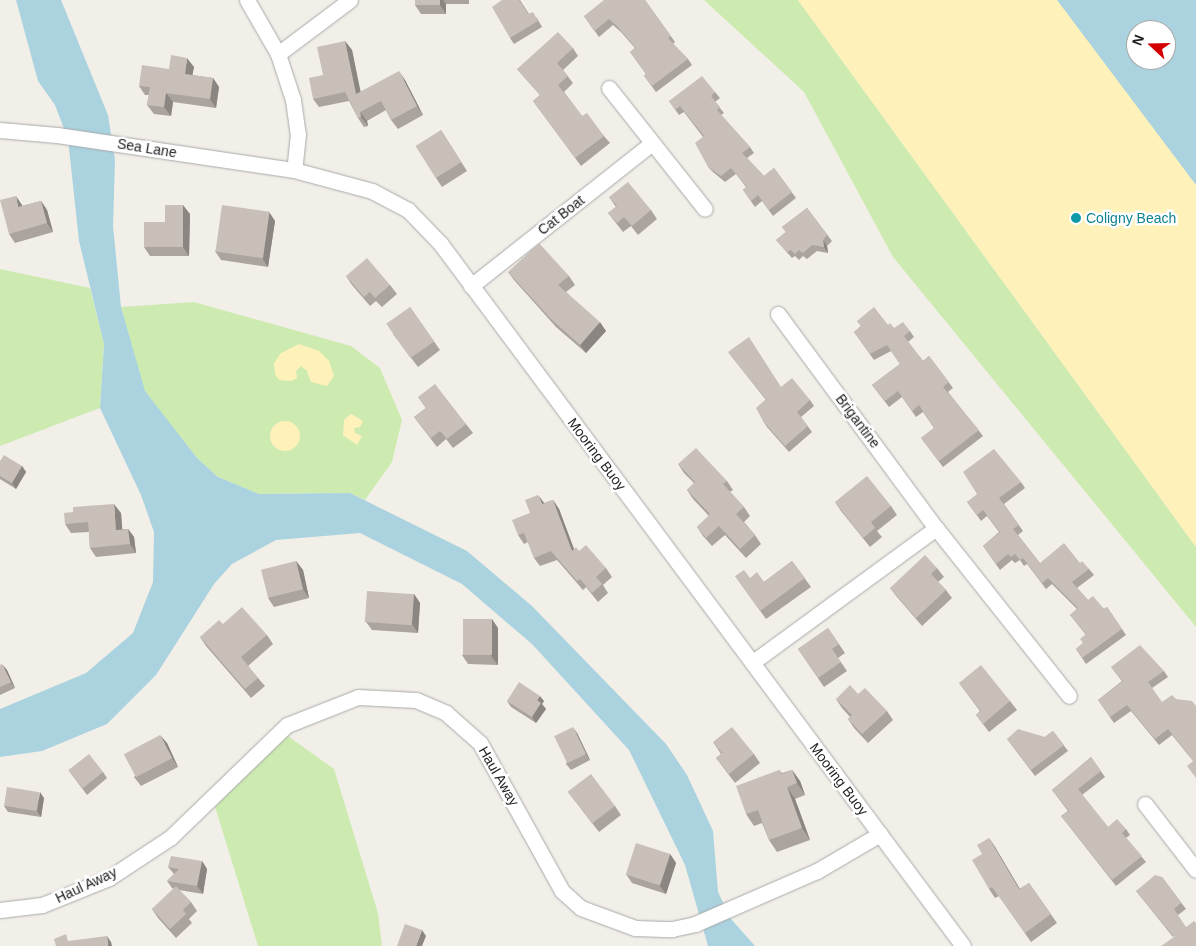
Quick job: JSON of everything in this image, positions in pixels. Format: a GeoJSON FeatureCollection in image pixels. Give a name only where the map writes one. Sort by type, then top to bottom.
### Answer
{"type":"FeatureCollection","features":[{"type":"Feature","properties":{"kind":"street"},"geometry":{"type":"LineString","coordinates":[[246,0],[278,54],[296,115],[298,154],[294,170]]}},
{"type":"Feature","properties":{"kind":"street"},"geometry":{"type":"LineString","coordinates":[[278,54],[350,0]]}},
{"type":"Feature","properties":{"kind":"street"},"geometry":{"type":"LineString","coordinates":[[609,88],[651,144],[704,209]]}},
{"type":"Feature","properties":{"kind":"street","name":"Sea Lane"},"geometry":{"type":"LineString","coordinates":[[0,130],[57,135],[294,170]]}},
{"type":"Feature","properties":{"kind":"street","name":"Cat Boat"},"geometry":{"type":"LineString","coordinates":[[471,286],[651,144]]}},
{"type":"Feature","properties":{"kind":"street","name":"Mooring Buoy"},"geometry":{"type":"LineString","coordinates":[[294,170],[372,191],[408,210],[440,244],[963,946]]}},
{"type":"Feature","properties":{"kind":"street","name":"Brigantine"},"geometry":{"type":"LineString","coordinates":[[778,314],[936,528],[1069,696]]}},
{"type":"Feature","properties":{"kind":"street"},"geometry":{"type":"LineString","coordinates":[[753,662],[936,528]]}},
{"type":"Feature","properties":{"kind":"street","name":"Haul Away"},"geometry":{"type":"LineString","coordinates":[[0,910],[42,905],[109,878],[171,837],[287,725],[358,697],[416,700],[446,713],[480,742],[562,891],[581,908],[635,928],[672,929],[695,924],[817,871],[880,834]]}},
{"type":"Feature","properties":{"kind":"street"},"geometry":{"type":"LineString","coordinates":[[1145,804],[1196,870]]}},
{"type":"Feature","properties":{"kind":"green space"},"geometry":{"type":"Polygon","coordinates":[[[704,0],[798,0],[1196,547],[1196,627],[893,257],[804,92],[704,0]]]}},
{"type":"Feature","properties":{"kind":"green space"},"geometry":{"type":"Polygon","coordinates":[[[0,269],[90,288],[104,344],[100,408],[0,446],[0,269]]]}},
{"type":"Feature","properties":{"kind":"green space"},"geometry":{"type":"Polygon","coordinates":[[[194,302],[351,346],[380,368],[402,420],[392,462],[365,500],[350,493],[259,494],[218,477],[197,458],[144,391],[121,307],[194,302]]]}},
{"type":"Feature","properties":{"kind":"green space"},"geometry":{"type":"Polygon","coordinates":[[[285,734],[334,769],[378,913],[382,946],[258,946],[215,807],[285,734]]]}},
{"type":"Feature","properties":{"kind":"sand","name":"Coligny Beach"},"geometry":{"type":"Polygon","coordinates":[[[798,0],[1187,0],[1196,12],[1196,547],[798,0]]]}},
{"type":"Feature","properties":{"kind":"sand"},"geometry":{"type":"Polygon","coordinates":[[[299,344],[319,351],[329,361],[334,376],[327,386],[311,382],[307,371],[301,366],[296,371],[297,378],[291,381],[279,380],[275,374],[274,363],[281,353],[299,344]]]}},
{"type":"Feature","properties":{"kind":"sand"},"geometry":{"type":"Polygon","coordinates":[[[351,414],[363,421],[360,427],[354,428],[355,433],[362,436],[357,445],[343,435],[344,420],[351,414]]]}},
{"type":"Feature","properties":{"kind":"sand"},"geometry":{"type":"Polygon","coordinates":[[[285,421],[296,425],[300,436],[296,447],[285,451],[274,447],[270,436],[274,425],[285,421]]]}},
{"type":"Feature","properties":{"kind":"water"},"geometry":{"type":"Polygon","coordinates":[[[16,0],[61,0],[108,115],[115,160],[113,226],[121,307],[145,391],[197,458],[218,477],[259,494],[350,493],[467,551],[532,606],[666,744],[687,775],[713,831],[718,892],[731,919],[755,946],[708,946],[685,865],[629,750],[532,644],[462,584],[360,533],[276,540],[232,564],[214,584],[156,675],[107,724],[42,751],[0,757],[0,709],[86,673],[133,633],[153,582],[154,532],[141,495],[100,408],[104,344],[79,241],[68,139],[55,105],[38,81],[16,0]]]}},
{"type":"Feature","properties":{"kind":"water"},"geometry":{"type":"Polygon","coordinates":[[[1057,0],[1196,0],[1196,185],[1057,0]]]}},
{"type":"Feature","properties":{"kind":"building"},"geometry":{"type":"Polygon","coordinates":[[[415,0],[440,0],[440,5],[415,5],[415,0]]]}},
{"type":"Feature","properties":{"kind":"building"},"geometry":{"type":"Polygon","coordinates":[[[502,0],[519,0],[528,14],[533,12],[538,21],[510,38],[492,7],[502,0]]]}},
{"type":"Feature","properties":{"kind":"building"},"geometry":{"type":"Polygon","coordinates":[[[604,0],[645,0],[671,36],[668,38],[688,59],[652,86],[644,76],[646,73],[630,52],[636,48],[617,26],[609,19],[594,31],[584,16],[604,0]]]}},
{"type":"Feature","properties":{"kind":"building"},"geometry":{"type":"Polygon","coordinates":[[[558,32],[573,48],[557,63],[568,76],[558,85],[582,116],[587,113],[604,136],[575,158],[533,101],[540,95],[517,69],[558,32]]]}},
{"type":"Feature","properties":{"kind":"building"},"geometry":{"type":"Polygon","coordinates":[[[345,41],[356,94],[399,71],[417,106],[391,120],[381,101],[360,112],[361,117],[358,118],[345,92],[313,99],[309,78],[323,75],[317,47],[345,41]]]}},
{"type":"Feature","properties":{"kind":"building"},"geometry":{"type":"Polygon","coordinates":[[[171,55],[187,58],[185,74],[213,78],[210,99],[166,93],[164,107],[147,105],[150,87],[139,86],[142,65],[169,69],[171,55]]]}},
{"type":"Feature","properties":{"kind":"building"},"geometry":{"type":"Polygon","coordinates":[[[702,76],[715,92],[711,96],[720,107],[717,110],[750,147],[742,153],[764,176],[774,168],[792,192],[769,210],[758,195],[751,201],[743,190],[747,187],[731,168],[721,176],[708,167],[695,143],[704,136],[680,106],[675,110],[669,101],[702,76]]]}},
{"type":"Feature","properties":{"kind":"building"},"geometry":{"type":"Polygon","coordinates":[[[441,130],[461,162],[436,178],[416,146],[441,130]]]}},
{"type":"Feature","properties":{"kind":"building"},"geometry":{"type":"Polygon","coordinates":[[[628,182],[651,210],[632,226],[624,217],[617,223],[608,213],[617,206],[609,197],[628,182]]]}},
{"type":"Feature","properties":{"kind":"building"},"geometry":{"type":"Polygon","coordinates":[[[16,196],[18,207],[41,201],[47,223],[9,234],[0,200],[16,196]]]}},
{"type":"Feature","properties":{"kind":"building"},"geometry":{"type":"Polygon","coordinates":[[[165,205],[183,205],[183,247],[144,247],[144,222],[165,222],[165,205]]]}},
{"type":"Feature","properties":{"kind":"building"},"geometry":{"type":"Polygon","coordinates":[[[222,205],[270,212],[263,258],[215,252],[222,205]]]}},
{"type":"Feature","properties":{"kind":"building"},"geometry":{"type":"Polygon","coordinates":[[[807,208],[827,235],[823,240],[824,247],[812,245],[803,253],[799,250],[795,254],[791,250],[787,252],[776,240],[786,232],[782,227],[807,208]]]}},
{"type":"Feature","properties":{"kind":"building"},"geometry":{"type":"Polygon","coordinates":[[[539,243],[569,276],[558,285],[600,322],[580,345],[550,318],[508,272],[539,243]]]}},
{"type":"Feature","properties":{"kind":"building"},"geometry":{"type":"Polygon","coordinates":[[[367,258],[390,285],[375,298],[370,292],[364,297],[346,276],[367,258]]]}},
{"type":"Feature","properties":{"kind":"building"},"geometry":{"type":"Polygon","coordinates":[[[410,307],[434,341],[410,358],[386,324],[410,307]]]}},
{"type":"Feature","properties":{"kind":"building"},"geometry":{"type":"Polygon","coordinates":[[[874,307],[888,325],[890,323],[894,328],[903,322],[910,331],[904,336],[923,361],[929,356],[949,382],[943,387],[979,430],[939,461],[921,438],[934,428],[919,405],[912,411],[898,391],[885,401],[872,385],[900,364],[887,345],[870,354],[854,332],[861,326],[857,321],[874,307]]]}},
{"type":"Feature","properties":{"kind":"building"},"geometry":{"type":"Polygon","coordinates":[[[749,337],[781,387],[792,378],[810,400],[797,412],[808,426],[785,446],[763,421],[756,408],[766,399],[728,352],[749,337]]]}},
{"type":"Feature","properties":{"kind":"building"},"geometry":{"type":"Polygon","coordinates":[[[435,384],[466,424],[447,439],[440,431],[431,438],[414,417],[426,408],[418,397],[435,384]]]}},
{"type":"Feature","properties":{"kind":"building"},"geometry":{"type":"Polygon","coordinates":[[[696,448],[727,481],[723,484],[744,507],[736,514],[755,535],[740,549],[719,526],[706,538],[697,527],[710,514],[687,490],[695,482],[678,464],[696,448]]]}},
{"type":"Feature","properties":{"kind":"building"},"geometry":{"type":"Polygon","coordinates":[[[994,449],[1021,482],[999,498],[1019,525],[1013,529],[1040,563],[1064,543],[1080,563],[1082,561],[1089,569],[1072,582],[1088,600],[1093,596],[1104,609],[1107,607],[1122,629],[1082,658],[1076,649],[1083,643],[1080,639],[1086,634],[1070,615],[1078,608],[1048,578],[1042,583],[1023,558],[1020,560],[1015,554],[1011,557],[1008,554],[996,564],[983,546],[1000,532],[983,510],[977,515],[967,502],[977,494],[963,472],[994,449]]]}},
{"type":"Feature","properties":{"kind":"building"},"geometry":{"type":"Polygon","coordinates":[[[4,455],[22,466],[12,483],[0,476],[0,461],[4,455]]]}},
{"type":"Feature","properties":{"kind":"building"},"geometry":{"type":"Polygon","coordinates":[[[867,476],[891,506],[871,522],[875,528],[863,538],[835,502],[867,476]]]}},
{"type":"Feature","properties":{"kind":"building"},"geometry":{"type":"Polygon","coordinates":[[[538,495],[542,504],[553,500],[572,551],[576,547],[579,551],[586,545],[606,568],[596,577],[602,584],[592,593],[580,579],[577,581],[551,551],[534,558],[524,533],[518,535],[512,520],[530,513],[525,500],[538,495]]]}},
{"type":"Feature","properties":{"kind":"building"},"geometry":{"type":"Polygon","coordinates":[[[114,504],[116,530],[128,529],[130,544],[90,548],[88,522],[65,524],[64,513],[73,512],[73,507],[114,504]]]}},
{"type":"Feature","properties":{"kind":"building"},"geometry":{"type":"Polygon","coordinates":[[[925,555],[937,568],[931,574],[946,590],[916,618],[890,588],[925,555]]]}},
{"type":"Feature","properties":{"kind":"building"},"geometry":{"type":"Polygon","coordinates":[[[296,561],[303,589],[268,598],[261,570],[296,561]]]}},
{"type":"Feature","properties":{"kind":"building"},"geometry":{"type":"Polygon","coordinates":[[[792,561],[805,578],[760,611],[735,576],[744,570],[750,578],[757,572],[764,582],[792,561]]]}},
{"type":"Feature","properties":{"kind":"building"},"geometry":{"type":"Polygon","coordinates":[[[367,591],[414,594],[412,625],[365,622],[367,591]]]}},
{"type":"Feature","properties":{"kind":"building"},"geometry":{"type":"Polygon","coordinates":[[[242,607],[267,635],[241,657],[258,678],[245,689],[200,637],[219,620],[223,624],[242,607]]]}},
{"type":"Feature","properties":{"kind":"building"},"geometry":{"type":"Polygon","coordinates":[[[463,619],[492,619],[492,655],[463,655],[463,619]]]}},
{"type":"Feature","properties":{"kind":"building"},"geometry":{"type":"Polygon","coordinates":[[[828,628],[839,644],[832,649],[841,662],[818,678],[798,649],[828,628]]]}},
{"type":"Feature","properties":{"kind":"building"},"geometry":{"type":"Polygon","coordinates":[[[1140,645],[1164,671],[1148,682],[1162,702],[1172,695],[1176,699],[1192,701],[1196,706],[1196,778],[1187,766],[1193,761],[1168,729],[1155,739],[1127,705],[1110,717],[1098,700],[1123,681],[1111,667],[1140,645]]]}},
{"type":"Feature","properties":{"kind":"building"},"geometry":{"type":"Polygon","coordinates":[[[2,664],[11,682],[0,687],[0,665],[2,664]]]}},
{"type":"Feature","properties":{"kind":"building"},"geometry":{"type":"Polygon","coordinates":[[[981,665],[1010,701],[983,724],[976,715],[981,711],[959,683],[981,665]]]}},
{"type":"Feature","properties":{"kind":"building"},"geometry":{"type":"Polygon","coordinates":[[[519,682],[540,696],[537,700],[541,703],[532,717],[507,701],[519,682]]]}},
{"type":"Feature","properties":{"kind":"building"},"geometry":{"type":"Polygon","coordinates":[[[850,685],[858,694],[865,688],[887,711],[862,734],[848,719],[852,715],[836,699],[850,685]]]}},
{"type":"Feature","properties":{"kind":"building"},"geometry":{"type":"Polygon","coordinates":[[[573,727],[586,754],[567,763],[554,736],[573,727]]]}},
{"type":"Feature","properties":{"kind":"building"},"geometry":{"type":"Polygon","coordinates":[[[732,727],[754,754],[729,774],[716,758],[722,753],[713,742],[732,727]]]}},
{"type":"Feature","properties":{"kind":"building"},"geometry":{"type":"Polygon","coordinates":[[[1018,729],[1045,737],[1053,731],[1064,745],[1031,770],[1007,739],[1018,729]]]}},
{"type":"Feature","properties":{"kind":"building"},"geometry":{"type":"Polygon","coordinates":[[[160,735],[172,758],[136,777],[124,754],[160,735]]]}},
{"type":"Feature","properties":{"kind":"building"},"geometry":{"type":"Polygon","coordinates":[[[89,754],[103,772],[83,788],[69,770],[89,754]]]}},
{"type":"Feature","properties":{"kind":"building"},"geometry":{"type":"Polygon","coordinates":[[[1091,757],[1101,771],[1078,789],[1108,827],[1117,819],[1126,829],[1122,833],[1142,856],[1112,880],[1061,816],[1069,811],[1052,790],[1091,757]]]}},
{"type":"Feature","properties":{"kind":"building"},"geometry":{"type":"Polygon","coordinates":[[[779,770],[781,774],[792,770],[797,783],[787,787],[802,828],[769,840],[758,810],[746,814],[736,786],[779,770]]]}},
{"type":"Feature","properties":{"kind":"building"},"geometry":{"type":"Polygon","coordinates":[[[591,774],[615,806],[592,823],[568,791],[591,774]]]}},
{"type":"Feature","properties":{"kind":"building"},"geometry":{"type":"Polygon","coordinates":[[[7,787],[40,792],[37,811],[4,806],[7,787]]]}},
{"type":"Feature","properties":{"kind":"building"},"geometry":{"type":"Polygon","coordinates":[[[989,838],[1019,889],[1029,883],[1051,914],[1025,933],[992,887],[989,889],[972,860],[982,854],[977,845],[989,838]]]}},
{"type":"Feature","properties":{"kind":"building"},"geometry":{"type":"Polygon","coordinates":[[[636,843],[670,854],[660,886],[626,874],[636,843]]]}},
{"type":"Feature","properties":{"kind":"building"},"geometry":{"type":"Polygon","coordinates":[[[171,856],[202,861],[197,886],[167,881],[179,869],[168,867],[171,856]]]}},
{"type":"Feature","properties":{"kind":"building"},"geometry":{"type":"Polygon","coordinates":[[[1155,875],[1162,877],[1181,903],[1174,909],[1186,927],[1194,921],[1196,923],[1196,946],[1161,946],[1174,937],[1136,891],[1155,875]]]}},
{"type":"Feature","properties":{"kind":"building"},"geometry":{"type":"Polygon","coordinates":[[[176,886],[191,902],[183,910],[186,914],[170,929],[152,909],[176,886]]]}},
{"type":"Feature","properties":{"kind":"building"},"geometry":{"type":"Polygon","coordinates":[[[405,924],[422,930],[416,946],[397,946],[405,924]]]}},
{"type":"Feature","properties":{"kind":"building"},"geometry":{"type":"Polygon","coordinates":[[[66,934],[68,941],[107,936],[108,946],[56,946],[54,939],[66,934]]]}},
{"type":"Feature","properties":{"kind":"place","name":"Coligny Beach"},"geometry":{"type":"Point","coordinates":[1076,218]}}]}
